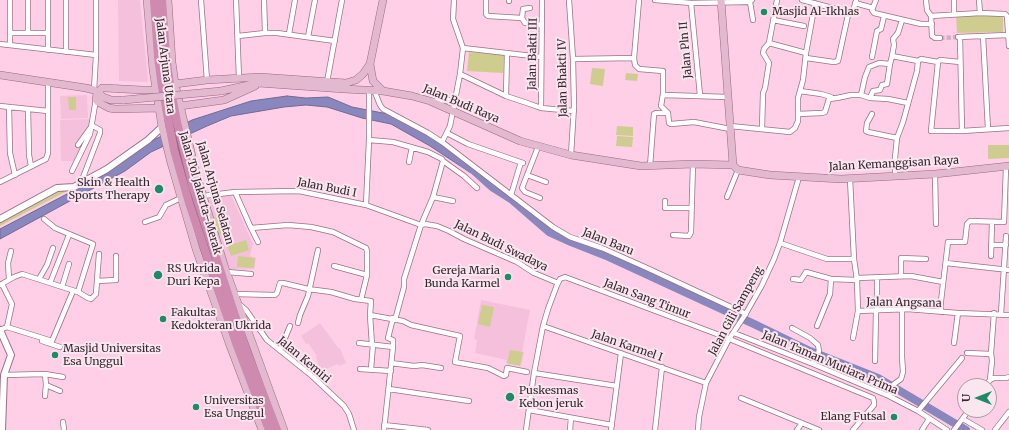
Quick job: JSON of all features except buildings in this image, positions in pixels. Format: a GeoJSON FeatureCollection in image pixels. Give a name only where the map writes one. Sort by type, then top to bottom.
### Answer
{"type":"FeatureCollection","features":[{"type":"Feature","properties":{"kind":"highway","name":"Jalan Tol Jakarta–Merak"},"geometry":{"type":"LineString","coordinates":[[154,0],[158,57],[171,125],[185,140],[193,187],[247,352],[277,430]]}},
{"type":"Feature","properties":{"kind":"highway","name":"Jalan Tol Jakarta–Merak"},"geometry":{"type":"LineString","coordinates":[[162,0],[171,125],[171,150],[234,335],[269,430]]}},
{"type":"Feature","properties":{"kind":"main road","name":"Jalan Arjuna Utara"},"geometry":{"type":"LineString","coordinates":[[147,0],[150,43],[159,108],[171,125]]}},
{"type":"Feature","properties":{"kind":"main road"},"geometry":{"type":"LineString","coordinates":[[168,0],[172,62],[180,106],[171,125]]}},
{"type":"Feature","properties":{"kind":"main road"},"geometry":{"type":"LineString","coordinates":[[383,0],[370,64],[373,81],[383,91]]}},
{"type":"Feature","properties":{"kind":"main road"},"geometry":{"type":"LineString","coordinates":[[722,1],[726,97],[735,168]]}},
{"type":"Feature","properties":{"kind":"main road","name":"Jalan Budi Raya"},"geometry":{"type":"LineString","coordinates":[[180,106],[224,100],[261,80],[352,82],[363,74],[370,64]]}},
{"type":"Feature","properties":{"kind":"main road"},"geometry":{"type":"LineString","coordinates":[[0,75],[78,86],[111,100],[223,91],[261,80]]}},
{"type":"Feature","properties":{"kind":"main road","name":"Jalan Budi Raya"},"geometry":{"type":"LineString","coordinates":[[176,84],[239,78],[383,91],[430,101],[520,141],[571,155],[618,164],[650,166],[693,164],[735,168]]}},
{"type":"Feature","properties":{"kind":"main road"},"geometry":{"type":"LineString","coordinates":[[97,94],[102,88],[156,90]]}},
{"type":"Feature","properties":{"kind":"main road"},"geometry":{"type":"LineString","coordinates":[[97,94],[102,105],[109,108],[159,108]]}},
{"type":"Feature","properties":{"kind":"main road","name":"Jalan Arjuna Selatan"},"geometry":{"type":"LineString","coordinates":[[185,140],[227,272],[284,430]]}},
{"type":"Feature","properties":{"kind":"main road"},"geometry":{"type":"LineString","coordinates":[[171,150],[181,198],[196,249],[229,344],[262,430]]}},
{"type":"Feature","properties":{"kind":"main road","name":"Jalan Kemanggisan Raya"},"geometry":{"type":"LineString","coordinates":[[735,168],[762,175],[850,179],[935,174],[1007,166]]}},
{"type":"Feature","properties":{"kind":"street"},"geometry":{"type":"LineString","coordinates":[[10,0],[10,46]]}},
{"type":"Feature","properties":{"kind":"street"},"geometry":{"type":"LineString","coordinates":[[28,0],[28,34]]}},
{"type":"Feature","properties":{"kind":"street"},"geometry":{"type":"LineString","coordinates":[[48,0],[48,50]]}},
{"type":"Feature","properties":{"kind":"street"},"geometry":{"type":"LineString","coordinates":[[66,0],[66,52]]}},
{"type":"Feature","properties":{"kind":"street"},"geometry":{"type":"LineString","coordinates":[[72,172],[93,126],[93,112],[97,94],[96,0]]}},
{"type":"Feature","properties":{"kind":"street"},"geometry":{"type":"LineString","coordinates":[[201,0],[207,80]]}},
{"type":"Feature","properties":{"kind":"street"},"geometry":{"type":"LineString","coordinates":[[236,0],[239,78]]}},
{"type":"Feature","properties":{"kind":"street"},"geometry":{"type":"LineString","coordinates":[[264,0],[265,33]]}},
{"type":"Feature","properties":{"kind":"street"},"geometry":{"type":"LineString","coordinates":[[289,34],[295,0]]}},
{"type":"Feature","properties":{"kind":"street"},"geometry":{"type":"LineString","coordinates":[[308,37],[315,0]]}},
{"type":"Feature","properties":{"kind":"street"},"geometry":{"type":"LineString","coordinates":[[327,82],[342,0]]}},
{"type":"Feature","properties":{"kind":"street"},"geometry":{"type":"LineString","coordinates":[[442,142],[447,133],[453,111],[460,74],[462,48],[453,19],[454,0]]}},
{"type":"Feature","properties":{"kind":"street"},"geometry":{"type":"LineString","coordinates":[[486,0],[486,14],[488,16],[522,18]]}},
{"type":"Feature","properties":{"kind":"street","name":"Jalan Bakti III"},"geometry":{"type":"LineString","coordinates":[[541,108],[542,0]]}},
{"type":"Feature","properties":{"kind":"street","name":"Jalan Bhakti IV"},"geometry":{"type":"LineString","coordinates":[[569,0],[573,59],[574,111],[571,155]]}},
{"type":"Feature","properties":{"kind":"street"},"geometry":{"type":"LineString","coordinates":[[639,0],[634,58],[635,65],[639,69],[663,71],[663,94],[661,106],[668,113],[669,123],[694,122],[730,127],[790,132],[795,128],[798,114],[798,98],[815,3]]}},
{"type":"Feature","properties":{"kind":"street"},"geometry":{"type":"LineString","coordinates":[[655,0],[691,3],[751,1],[753,20]]}},
{"type":"Feature","properties":{"kind":"street"},"geometry":{"type":"LineString","coordinates":[[762,129],[763,93],[769,63],[763,53],[764,48],[769,43],[772,20],[777,0]]}},
{"type":"Feature","properties":{"kind":"street"},"geometry":{"type":"LineString","coordinates":[[802,0],[844,11],[848,15]]}},
{"type":"Feature","properties":{"kind":"street"},"geometry":{"type":"LineString","coordinates":[[876,0],[873,12],[884,16],[921,24],[932,24]]}},
{"type":"Feature","properties":{"kind":"street"},"geometry":{"type":"LineString","coordinates":[[926,0],[927,10],[931,16],[932,36],[935,38],[940,38]]}},
{"type":"Feature","properties":{"kind":"street"},"geometry":{"type":"LineString","coordinates":[[954,0],[954,14]]}},
{"type":"Feature","properties":{"kind":"street"},"geometry":{"type":"LineString","coordinates":[[979,0],[980,13]]}},
{"type":"Feature","properties":{"kind":"street"},"geometry":{"type":"LineString","coordinates":[[806,58],[834,62],[838,61],[848,15],[853,11],[856,1],[873,8]]}},
{"type":"Feature","properties":{"kind":"street","name":"Jalan Pln II"},"geometry":{"type":"LineString","coordinates":[[691,3],[700,95]]}},
{"type":"Feature","properties":{"kind":"street"},"geometry":{"type":"LineString","coordinates":[[530,8],[523,9],[522,18],[524,22],[542,25]]}},
{"type":"Feature","properties":{"kind":"street"},"geometry":{"type":"LineString","coordinates":[[931,16],[1002,13],[1007,16],[1009,46]]}},
{"type":"Feature","properties":{"kind":"street"},"geometry":{"type":"LineString","coordinates":[[872,58],[877,31],[881,29],[884,16]]}},
{"type":"Feature","properties":{"kind":"street"},"geometry":{"type":"LineString","coordinates":[[772,20],[804,26]]}},
{"type":"Feature","properties":{"kind":"street"},"geometry":{"type":"LineString","coordinates":[[870,98],[872,91],[880,90],[882,85],[887,84],[894,45],[893,39],[900,31],[902,20]]}},
{"type":"Feature","properties":{"kind":"street"},"geometry":{"type":"LineString","coordinates":[[962,131],[959,37],[983,36],[1008,32]]}},
{"type":"Feature","properties":{"kind":"street"},"geometry":{"type":"LineString","coordinates":[[10,33],[48,34]]}},
{"type":"Feature","properties":{"kind":"street"},"geometry":{"type":"LineString","coordinates":[[238,36],[265,33],[289,34],[335,41]]}},
{"type":"Feature","properties":{"kind":"street"},"geometry":{"type":"LineString","coordinates":[[983,36],[988,129]]}},
{"type":"Feature","properties":{"kind":"street"},"geometry":{"type":"LineString","coordinates":[[769,43],[806,53]]}},
{"type":"Feature","properties":{"kind":"street"},"geometry":{"type":"LineString","coordinates":[[0,44],[96,55]]}},
{"type":"Feature","properties":{"kind":"street"},"geometry":{"type":"LineString","coordinates":[[462,48],[541,57]]}},
{"type":"Feature","properties":{"kind":"street"},"geometry":{"type":"LineString","coordinates":[[506,96],[507,53]]}},
{"type":"Feature","properties":{"kind":"street"},"geometry":{"type":"LineString","coordinates":[[892,56],[938,62],[940,60],[960,62]]}},
{"type":"Feature","properties":{"kind":"street"},"geometry":{"type":"LineString","coordinates":[[573,59],[634,58]]}},
{"type":"Feature","properties":{"kind":"street"},"geometry":{"type":"LineString","coordinates":[[895,176],[897,138],[918,66],[918,60]]}},
{"type":"Feature","properties":{"kind":"street"},"geometry":{"type":"LineString","coordinates":[[938,62],[930,131],[962,131],[1009,128]]}},
{"type":"Feature","properties":{"kind":"street"},"geometry":{"type":"LineString","coordinates":[[861,95],[868,69],[879,63],[890,64]]}},
{"type":"Feature","properties":{"kind":"street"},"geometry":{"type":"LineString","coordinates":[[460,74],[506,96],[541,108],[574,111]]}},
{"type":"Feature","properties":{"kind":"street"},"geometry":{"type":"LineString","coordinates":[[0,182],[46,159],[48,156],[48,82]]}},
{"type":"Feature","properties":{"kind":"street"},"geometry":{"type":"LineString","coordinates":[[366,205],[369,110],[372,90]]}},
{"type":"Feature","properties":{"kind":"street","name":"Jalan Baru"},"geometry":{"type":"LineString","coordinates":[[372,90],[383,109],[428,132],[544,221],[570,237],[602,248],[746,315]]}},
{"type":"Feature","properties":{"kind":"street"},"geometry":{"type":"LineString","coordinates":[[800,91],[821,94],[833,98]]}},
{"type":"Feature","properties":{"kind":"street"},"geometry":{"type":"LineString","coordinates":[[663,94],[726,97]]}},
{"type":"Feature","properties":{"kind":"street"},"geometry":{"type":"LineString","coordinates":[[798,114],[819,114],[824,112],[828,99],[851,95],[861,95],[870,98],[888,99],[908,103]]}},
{"type":"Feature","properties":{"kind":"street"},"geometry":{"type":"LineString","coordinates":[[430,101],[455,100]]}},
{"type":"Feature","properties":{"kind":"street"},"geometry":{"type":"LineString","coordinates":[[0,106],[48,111]]}},
{"type":"Feature","properties":{"kind":"street"},"geometry":{"type":"LineString","coordinates":[[9,107],[10,157],[15,175]]}},
{"type":"Feature","properties":{"kind":"street"},"geometry":{"type":"LineString","coordinates":[[28,109],[28,154],[31,166]]}},
{"type":"Feature","properties":{"kind":"street"},"geometry":{"type":"LineString","coordinates":[[650,166],[654,114],[668,113]]}},
{"type":"Feature","properties":{"kind":"street"},"geometry":{"type":"LineString","coordinates":[[872,114],[867,123],[866,131],[897,138]]}},
{"type":"Feature","properties":{"kind":"street"},"geometry":{"type":"LineString","coordinates":[[0,219],[57,188],[74,186],[107,169],[155,134],[171,125]]}},
{"type":"Feature","properties":{"kind":"street"},"geometry":{"type":"LineString","coordinates":[[82,182],[100,133],[100,130],[93,126]]}},
{"type":"Feature","properties":{"kind":"street"},"geometry":{"type":"LineString","coordinates":[[78,145],[90,127],[93,126]]}},
{"type":"Feature","properties":{"kind":"street"},"geometry":{"type":"LineString","coordinates":[[447,133],[468,144],[522,163],[511,195]]}},
{"type":"Feature","properties":{"kind":"street"},"geometry":{"type":"LineString","coordinates":[[369,140],[385,140],[428,152],[442,159],[477,188]]}},
{"type":"Feature","properties":{"kind":"street"},"geometry":{"type":"LineString","coordinates":[[409,162],[412,147]]}},
{"type":"Feature","properties":{"kind":"street"},"geometry":{"type":"LineString","coordinates":[[538,147],[522,188],[526,192],[540,198]]}},
{"type":"Feature","properties":{"kind":"street"},"geometry":{"type":"LineString","coordinates":[[428,430],[384,428],[393,346],[393,340],[388,338],[404,287],[404,279],[421,225],[433,196],[443,161]]}},
{"type":"Feature","properties":{"kind":"street"},"geometry":{"type":"LineString","coordinates":[[673,235],[690,235],[691,232],[693,164]]}},
{"type":"Feature","properties":{"kind":"street"},"geometry":{"type":"LineString","coordinates":[[941,312],[948,242],[965,242],[968,221],[1004,222],[1007,218],[1007,166]]}},
{"type":"Feature","properties":{"kind":"street"},"geometry":{"type":"LineString","coordinates":[[727,197],[735,168]]}},
{"type":"Feature","properties":{"kind":"street"},"geometry":{"type":"LineString","coordinates":[[935,174],[936,224]]}},
{"type":"Feature","properties":{"kind":"street"},"geometry":{"type":"LineString","coordinates":[[527,175],[546,182]]}},
{"type":"Feature","properties":{"kind":"street","name":"Jalan Gili Sampeng"},"geometry":{"type":"LineString","coordinates":[[698,430],[706,383],[729,339],[746,315],[762,284],[780,243],[799,177]]}},
{"type":"Feature","properties":{"kind":"street","name":"Jalan Angsana"},"geometry":{"type":"LineString","coordinates":[[850,179],[858,311],[902,310],[958,314],[994,313],[1009,315]]}},
{"type":"Feature","properties":{"kind":"street","name":"Jalan Budi I"},"geometry":{"type":"LineString","coordinates":[[203,196],[235,192],[299,190],[366,205],[421,225]]}},
{"type":"Feature","properties":{"kind":"street"},"geometry":{"type":"LineString","coordinates":[[235,192],[258,242]]}},
{"type":"Feature","properties":{"kind":"street"},"geometry":{"type":"LineString","coordinates":[[433,196],[453,200]]}},
{"type":"Feature","properties":{"kind":"street"},"geometry":{"type":"LineString","coordinates":[[145,222],[159,216],[166,205],[181,198]]}},
{"type":"Feature","properties":{"kind":"street"},"geometry":{"type":"LineString","coordinates":[[665,201],[665,208],[691,208]]}},
{"type":"Feature","properties":{"kind":"street"},"geometry":{"type":"LineString","coordinates":[[7,327],[52,341],[75,292],[93,244],[51,226],[44,218]]}},
{"type":"Feature","properties":{"kind":"street"},"geometry":{"type":"LineString","coordinates":[[991,256],[992,222]]}},
{"type":"Feature","properties":{"kind":"street"},"geometry":{"type":"LineString","coordinates":[[251,228],[288,225],[311,227],[333,232],[366,248],[367,275],[361,300]]}},
{"type":"Feature","properties":{"kind":"street","name":"Jalan Budi Swadaya"},"geometry":{"type":"LineString","coordinates":[[421,225],[431,225],[449,231],[464,240],[517,262],[534,273],[559,281]]}},
{"type":"Feature","properties":{"kind":"street"},"geometry":{"type":"LineString","coordinates":[[50,283],[69,235]]}},
{"type":"Feature","properties":{"kind":"street"},"geometry":{"type":"LineString","coordinates":[[1001,314],[1007,269],[1006,236]]}},
{"type":"Feature","properties":{"kind":"street"},"geometry":{"type":"LineString","coordinates":[[780,243],[827,259],[854,258]]}},
{"type":"Feature","properties":{"kind":"street"},"geometry":{"type":"LineString","coordinates":[[992,245],[1006,245]]}},
{"type":"Feature","properties":{"kind":"street"},"geometry":{"type":"LineString","coordinates":[[39,279],[47,265],[53,248]]}},
{"type":"Feature","properties":{"kind":"street"},"geometry":{"type":"LineString","coordinates":[[298,324],[300,315],[307,301],[318,250]]}},
{"type":"Feature","properties":{"kind":"street"},"geometry":{"type":"LineString","coordinates":[[9,279],[8,263],[11,251]]}},
{"type":"Feature","properties":{"kind":"street"},"geometry":{"type":"LineString","coordinates":[[1,331],[7,327],[12,304],[1,284],[22,274],[62,287],[91,299],[96,294],[99,254]]}},
{"type":"Feature","properties":{"kind":"street"},"geometry":{"type":"LineString","coordinates":[[97,281],[116,280],[116,256]]}},
{"type":"Feature","properties":{"kind":"street"},"geometry":{"type":"LineString","coordinates":[[901,276],[901,258],[926,258]]}},
{"type":"Feature","properties":{"kind":"street"},"geometry":{"type":"LineString","coordinates":[[946,263],[1007,269]]}},
{"type":"Feature","properties":{"kind":"street"},"geometry":{"type":"LineString","coordinates":[[62,287],[69,264]]}},
{"type":"Feature","properties":{"kind":"street"},"geometry":{"type":"LineString","coordinates":[[334,266],[367,275]]}},
{"type":"Feature","properties":{"kind":"street"},"geometry":{"type":"LineString","coordinates":[[227,272],[251,274]]}},
{"type":"Feature","properties":{"kind":"street"},"geometry":{"type":"LineString","coordinates":[[793,278],[801,280],[806,272],[831,279],[911,276],[943,282]]}},
{"type":"Feature","properties":{"kind":"street","name":"Jalan Sang Timur"},"geometry":{"type":"LineString","coordinates":[[559,281],[565,277],[729,339],[873,398],[874,405],[853,430]]}},
{"type":"Feature","properties":{"kind":"street"},"geometry":{"type":"LineString","coordinates":[[875,361],[877,278]]}},
{"type":"Feature","properties":{"kind":"street"},"geometry":{"type":"LineString","coordinates":[[817,326],[830,294],[831,279]]}},
{"type":"Feature","properties":{"kind":"street"},"geometry":{"type":"LineString","coordinates":[[526,430],[534,373],[543,326],[559,281]]}},
{"type":"Feature","properties":{"kind":"street"},"geometry":{"type":"LineString","coordinates":[[235,294],[275,295],[280,283],[283,283],[331,292],[354,299],[371,301],[371,369]]}},
{"type":"Feature","properties":{"kind":"street","name":"Jalan Kemiri"},"geometry":{"type":"LineString","coordinates":[[238,303],[246,310],[267,340],[312,376],[347,409],[354,430]]}},
{"type":"Feature","properties":{"kind":"street"},"geometry":{"type":"LineString","coordinates":[[890,394],[894,384],[901,379],[903,372],[902,310]]}},
{"type":"Feature","properties":{"kind":"street"},"geometry":{"type":"LineString","coordinates":[[853,338],[858,311]]}},
{"type":"Feature","properties":{"kind":"street"},"geometry":{"type":"LineString","coordinates":[[990,378],[994,313]]}},
{"type":"Feature","properties":{"kind":"street"},"geometry":{"type":"LineString","coordinates":[[954,343],[958,314]]}},
{"type":"Feature","properties":{"kind":"street"},"geometry":{"type":"LineString","coordinates":[[370,315],[404,321],[411,325],[460,336],[454,362],[488,368],[505,376],[507,368],[527,372]]}},
{"type":"Feature","properties":{"kind":"street"},"geometry":{"type":"LineString","coordinates":[[280,350],[290,326]]}},
{"type":"Feature","properties":{"kind":"street","name":"Jalan Karmel I"},"geometry":{"type":"LineString","coordinates":[[543,326],[706,383]]}},
{"type":"Feature","properties":{"kind":"street"},"geometry":{"type":"LineString","coordinates":[[792,328],[810,338],[818,345],[819,352],[814,363]]}},
{"type":"Feature","properties":{"kind":"street"},"geometry":{"type":"LineString","coordinates":[[1,331],[11,330],[60,347]]}},
{"type":"Feature","properties":{"kind":"street"},"geometry":{"type":"LineString","coordinates":[[1,331],[11,355],[5,375],[1,427]]}},
{"type":"Feature","properties":{"kind":"street","name":"Jalan Taman Mutiara Prima"},"geometry":{"type":"LineString","coordinates":[[734,333],[890,394],[919,410],[929,419],[947,430]]}},
{"type":"Feature","properties":{"kind":"street"},"geometry":{"type":"LineString","coordinates":[[359,343],[393,346]]}},
{"type":"Feature","properties":{"kind":"street"},"geometry":{"type":"LineString","coordinates":[[529,410],[612,427],[621,353]]}},
{"type":"Feature","properties":{"kind":"street"},"geometry":{"type":"LineString","coordinates":[[967,353],[991,354]]}},
{"type":"Feature","properties":{"kind":"street"},"geometry":{"type":"LineString","coordinates":[[919,410],[962,358]]}},
{"type":"Feature","properties":{"kind":"street"},"geometry":{"type":"LineString","coordinates":[[391,363],[441,368]]}},
{"type":"Feature","properties":{"kind":"street"},"geometry":{"type":"LineString","coordinates":[[655,430],[662,367]]}},
{"type":"Feature","properties":{"kind":"street"},"geometry":{"type":"LineString","coordinates":[[360,369],[391,371]]}},
{"type":"Feature","properties":{"kind":"street"},"geometry":{"type":"LineString","coordinates":[[534,373],[617,386]]}},
{"type":"Feature","properties":{"kind":"street"},"geometry":{"type":"LineString","coordinates":[[5,375],[45,374],[64,377]]}},
{"type":"Feature","properties":{"kind":"street"},"geometry":{"type":"LineString","coordinates":[[45,374],[45,396]]}},
{"type":"Feature","properties":{"kind":"street"},"geometry":{"type":"LineString","coordinates":[[993,378],[1009,377]]}},
{"type":"Feature","properties":{"kind":"street"},"geometry":{"type":"LineString","coordinates":[[46,385],[60,391]]}},
{"type":"Feature","properties":{"kind":"street"},"geometry":{"type":"LineString","coordinates":[[389,389],[469,401]]}},
{"type":"Feature","properties":{"kind":"street"},"geometry":{"type":"LineString","coordinates":[[741,398],[819,430]]}},
{"type":"Feature","properties":{"kind":"street"},"geometry":{"type":"LineString","coordinates":[[995,430],[1009,412]]}},
{"type":"Feature","properties":{"kind":"street"},"geometry":{"type":"LineString","coordinates":[[570,430],[571,418]]}},
{"type":"Feature","properties":{"kind":"street"},"geometry":{"type":"LineString","coordinates":[[922,430],[929,419]]}},
{"type":"Feature","properties":{"kind":"street"},"geometry":{"type":"LineString","coordinates":[[954,430],[962,420],[982,430]]}},
{"type":"Feature","properties":{"kind":"street"},"geometry":{"type":"LineString","coordinates":[[63,422],[64,430]]}},
{"type":"Feature","properties":{"kind":"street"},"geometry":{"type":"LineString","coordinates":[[797,430],[802,423]]}},
{"type":"Feature","properties":{"kind":"shaded area"},"geometry":{"type":"Polygon","coordinates":[[[118,0],[140,0],[148,82],[119,81],[118,0]]]}},
{"type":"Feature","properties":{"kind":"shaded area"},"geometry":{"type":"Polygon","coordinates":[[[1003,14],[1003,32],[957,33],[956,15],[1003,14]]]}},
{"type":"Feature","properties":{"kind":"shaded area"},"geometry":{"type":"Polygon","coordinates":[[[469,52],[504,55],[503,73],[467,71],[469,52]]]}},
{"type":"Feature","properties":{"kind":"shaded area"},"geometry":{"type":"Polygon","coordinates":[[[592,68],[605,69],[603,86],[590,84],[592,68]]]}},
{"type":"Feature","properties":{"kind":"shaded area"},"geometry":{"type":"Polygon","coordinates":[[[626,73],[638,74],[637,81],[625,80],[626,73]]]}},
{"type":"Feature","properties":{"kind":"shaded area"},"geometry":{"type":"Polygon","coordinates":[[[87,95],[88,118],[61,119],[60,96],[87,95]]]}},
{"type":"Feature","properties":{"kind":"shaded area"},"geometry":{"type":"Polygon","coordinates":[[[68,97],[76,97],[76,110],[69,110],[68,97]]]}},
{"type":"Feature","properties":{"kind":"shaded area"},"geometry":{"type":"Polygon","coordinates":[[[89,119],[89,129],[74,161],[61,161],[60,120],[89,119]]]}},
{"type":"Feature","properties":{"kind":"shaded area"},"geometry":{"type":"Polygon","coordinates":[[[617,126],[633,127],[633,136],[616,135],[617,126]]]}},
{"type":"Feature","properties":{"kind":"shaded area"},"geometry":{"type":"Polygon","coordinates":[[[617,136],[633,137],[632,147],[616,146],[617,136]]]}},
{"type":"Feature","properties":{"kind":"shaded area"},"geometry":{"type":"Polygon","coordinates":[[[988,145],[1009,145],[1009,158],[988,159],[988,145]]]}},
{"type":"Feature","properties":{"kind":"shaded area"},"geometry":{"type":"Polygon","coordinates":[[[71,189],[0,226],[0,221],[59,190],[71,189]]]}},
{"type":"Feature","properties":{"kind":"shaded area"},"geometry":{"type":"Polygon","coordinates":[[[231,195],[253,244],[250,256],[256,258],[254,269],[228,270],[206,200],[231,195]]]}},
{"type":"Feature","properties":{"kind":"shaded area"},"geometry":{"type":"Polygon","coordinates":[[[222,215],[228,233],[219,235],[213,218],[222,215]]]}},
{"type":"Feature","properties":{"kind":"shaded area"},"geometry":{"type":"Polygon","coordinates":[[[246,240],[249,250],[231,256],[227,246],[246,240]]]}},
{"type":"Feature","properties":{"kind":"shaded area"},"geometry":{"type":"Polygon","coordinates":[[[238,256],[255,258],[254,268],[237,267],[238,256]]]}},
{"type":"Feature","properties":{"kind":"shaded area"},"geometry":{"type":"Polygon","coordinates":[[[481,300],[530,310],[522,352],[524,352],[521,366],[506,364],[507,360],[475,353],[477,340],[474,339],[481,300]]]}},
{"type":"Feature","properties":{"kind":"shaded area"},"geometry":{"type":"Polygon","coordinates":[[[482,305],[494,307],[490,327],[478,324],[482,305]]]}},
{"type":"Feature","properties":{"kind":"shaded area"},"geometry":{"type":"Polygon","coordinates":[[[320,323],[339,349],[340,348],[346,363],[339,366],[338,364],[316,373],[313,366],[318,363],[317,356],[301,336],[320,323]]]}},
{"type":"Feature","properties":{"kind":"shaded area"},"geometry":{"type":"Polygon","coordinates":[[[510,350],[523,352],[520,366],[507,363],[510,350]]]}},
{"type":"Feature","properties":{"kind":"water"},"geometry":{"type":"Polygon","coordinates":[[[287,96],[306,98],[328,97],[352,107],[388,114],[432,135],[472,165],[471,173],[430,146],[391,124],[362,118],[327,107],[306,105],[284,107],[231,116],[151,152],[125,171],[0,239],[0,229],[107,173],[150,142],[192,120],[251,101],[287,96]]]}},
{"type":"Feature","properties":{"kind":"waterway"},"geometry":{"type":"LineString","coordinates":[[463,163],[471,168],[492,187],[511,199],[549,232],[609,257],[810,351],[878,378],[966,430]]}},
{"type":"Feature","properties":{"kind":"tunnel"},"geometry":{"type":"LineString","coordinates":[[940,38],[958,37]]}},
{"type":"Feature","properties":{"kind":"place","name":"Masjid Al-Ikhlas"},"geometry":{"type":"Point","coordinates":[764,12]}},
{"type":"Feature","properties":{"kind":"place","name":"Skin & Health Sports Therapy"},"geometry":{"type":"Point","coordinates":[159,189]}},
{"type":"Feature","properties":{"kind":"place","name":"RS Ukrida Duri Kepa"},"geometry":{"type":"Point","coordinates":[158,275]}},
{"type":"Feature","properties":{"kind":"place","name":"Gereja Maria Bunda Karmel"},"geometry":{"type":"Point","coordinates":[508,277]}},
{"type":"Feature","properties":{"kind":"place","name":"Fakultas Kedokteran Ukrida"},"geometry":{"type":"Point","coordinates":[163,319]}},
{"type":"Feature","properties":{"kind":"place","name":"Masjid Universitas Esa Unggul"},"geometry":{"type":"Point","coordinates":[55,355]}},
{"type":"Feature","properties":{"kind":"place","name":"Puskesmas Kebon jeruk"},"geometry":{"type":"Point","coordinates":[510,397]}},
{"type":"Feature","properties":{"kind":"place","name":"Universitas Esa Unggul"},"geometry":{"type":"Point","coordinates":[196,407]}},
{"type":"Feature","properties":{"kind":"place","name":"Elang Futsal"},"geometry":{"type":"Point","coordinates":[894,417]}}]}
